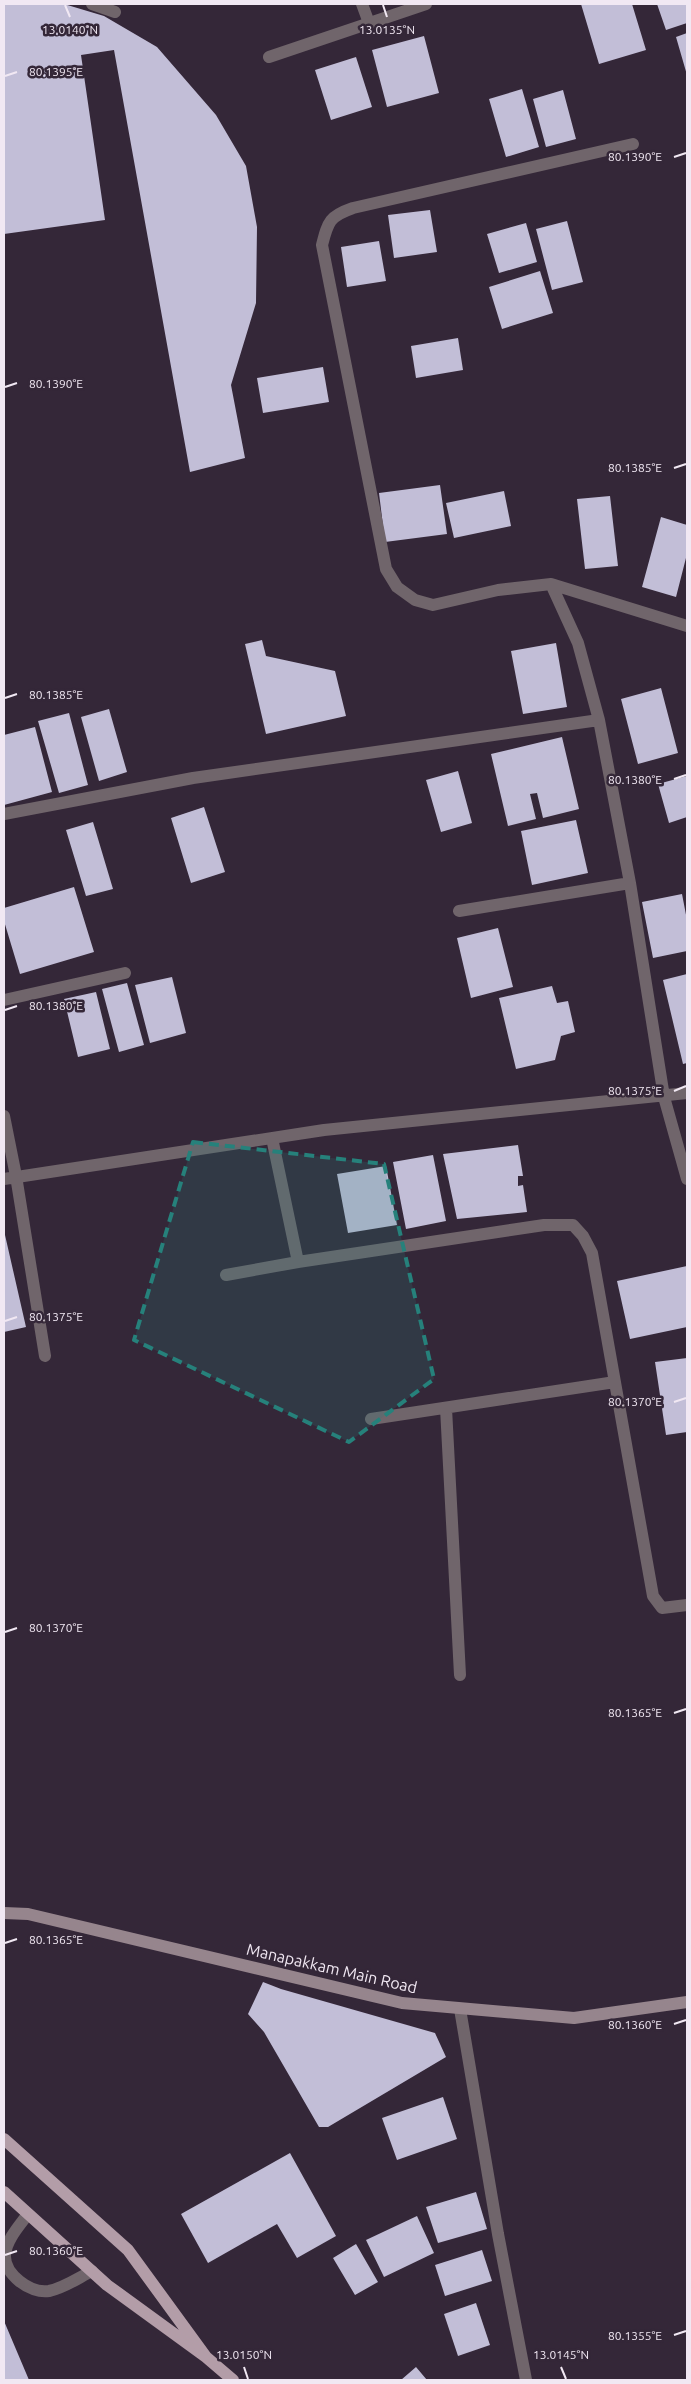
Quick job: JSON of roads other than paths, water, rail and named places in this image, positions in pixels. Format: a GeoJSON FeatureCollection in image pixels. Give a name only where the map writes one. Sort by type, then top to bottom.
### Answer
{"type":"FeatureCollection","features":[{"type":"Feature","properties":{"kind":"main road","name":"Manapakkam Main Road"},"geometry":{"type":"LineString","coordinates":[[4,1913],[28,1914],[402,2003],[574,2018],[687,2002]]}},
{"type":"Feature","properties":{"kind":"main road"},"geometry":{"type":"LineString","coordinates":[[4,2139],[128,2250],[206,2357]]}},
{"type":"Feature","properties":{"kind":"main road"},"geometry":{"type":"LineString","coordinates":[[4,2192],[107,2285],[206,2357],[233,2380]]}},
{"type":"Feature","properties":{"kind":"street"},"geometry":{"type":"LineString","coordinates":[[92,4],[115,12]]}},
{"type":"Feature","properties":{"kind":"street"},"geometry":{"type":"LineString","coordinates":[[362,4],[369,23]]}},
{"type":"Feature","properties":{"kind":"street"},"geometry":{"type":"LineString","coordinates":[[269,57],[426,4]]}},
{"type":"Feature","properties":{"kind":"street"},"geometry":{"type":"LineString","coordinates":[[633,144],[353,208],[336,214],[327,225],[322,244],[386,569],[396,587],[415,600],[433,605],[498,590],[551,584],[687,626]]}},
{"type":"Feature","properties":{"kind":"street"},"geometry":{"type":"LineString","coordinates":[[551,584],[578,643],[599,720],[630,884],[664,1097],[687,1178]]}},
{"type":"Feature","properties":{"kind":"street"},"geometry":{"type":"LineString","coordinates":[[4,814],[193,778],[599,720]]}},
{"type":"Feature","properties":{"kind":"street"},"geometry":{"type":"LineString","coordinates":[[459,911],[630,884]]}},
{"type":"Feature","properties":{"kind":"street"},"geometry":{"type":"LineString","coordinates":[[4,1000],[124,973]]}},
{"type":"Feature","properties":{"kind":"street"},"geometry":{"type":"LineString","coordinates":[[10,1178],[324,1130],[664,1097],[687,1093]]}},
{"type":"Feature","properties":{"kind":"street"},"geometry":{"type":"LineString","coordinates":[[4,1116],[10,1178],[45,1356]]}},
{"type":"Feature","properties":{"kind":"street"},"geometry":{"type":"LineString","coordinates":[[272,1138],[298,1262]]}},
{"type":"Feature","properties":{"kind":"street"},"geometry":{"type":"LineString","coordinates":[[226,1275],[298,1262],[544,1225],[573,1226],[583,1236],[592,1253],[653,1596],[662,1608],[687,1605]]}},
{"type":"Feature","properties":{"kind":"street"},"geometry":{"type":"LineString","coordinates":[[371,1419],[615,1382]]}},
{"type":"Feature","properties":{"kind":"street"},"geometry":{"type":"LineString","coordinates":[[446,1408],[460,1675]]}},
{"type":"Feature","properties":{"kind":"street"},"geometry":{"type":"LineString","coordinates":[[460,2009],[498,2234],[526,2380]]}},
{"type":"Feature","properties":{"kind":"street"},"geometry":{"type":"LineString","coordinates":[[28,2214],[13,2234],[5,2254],[10,2270],[29,2289],[48,2291],[92,2271]]}}]}
